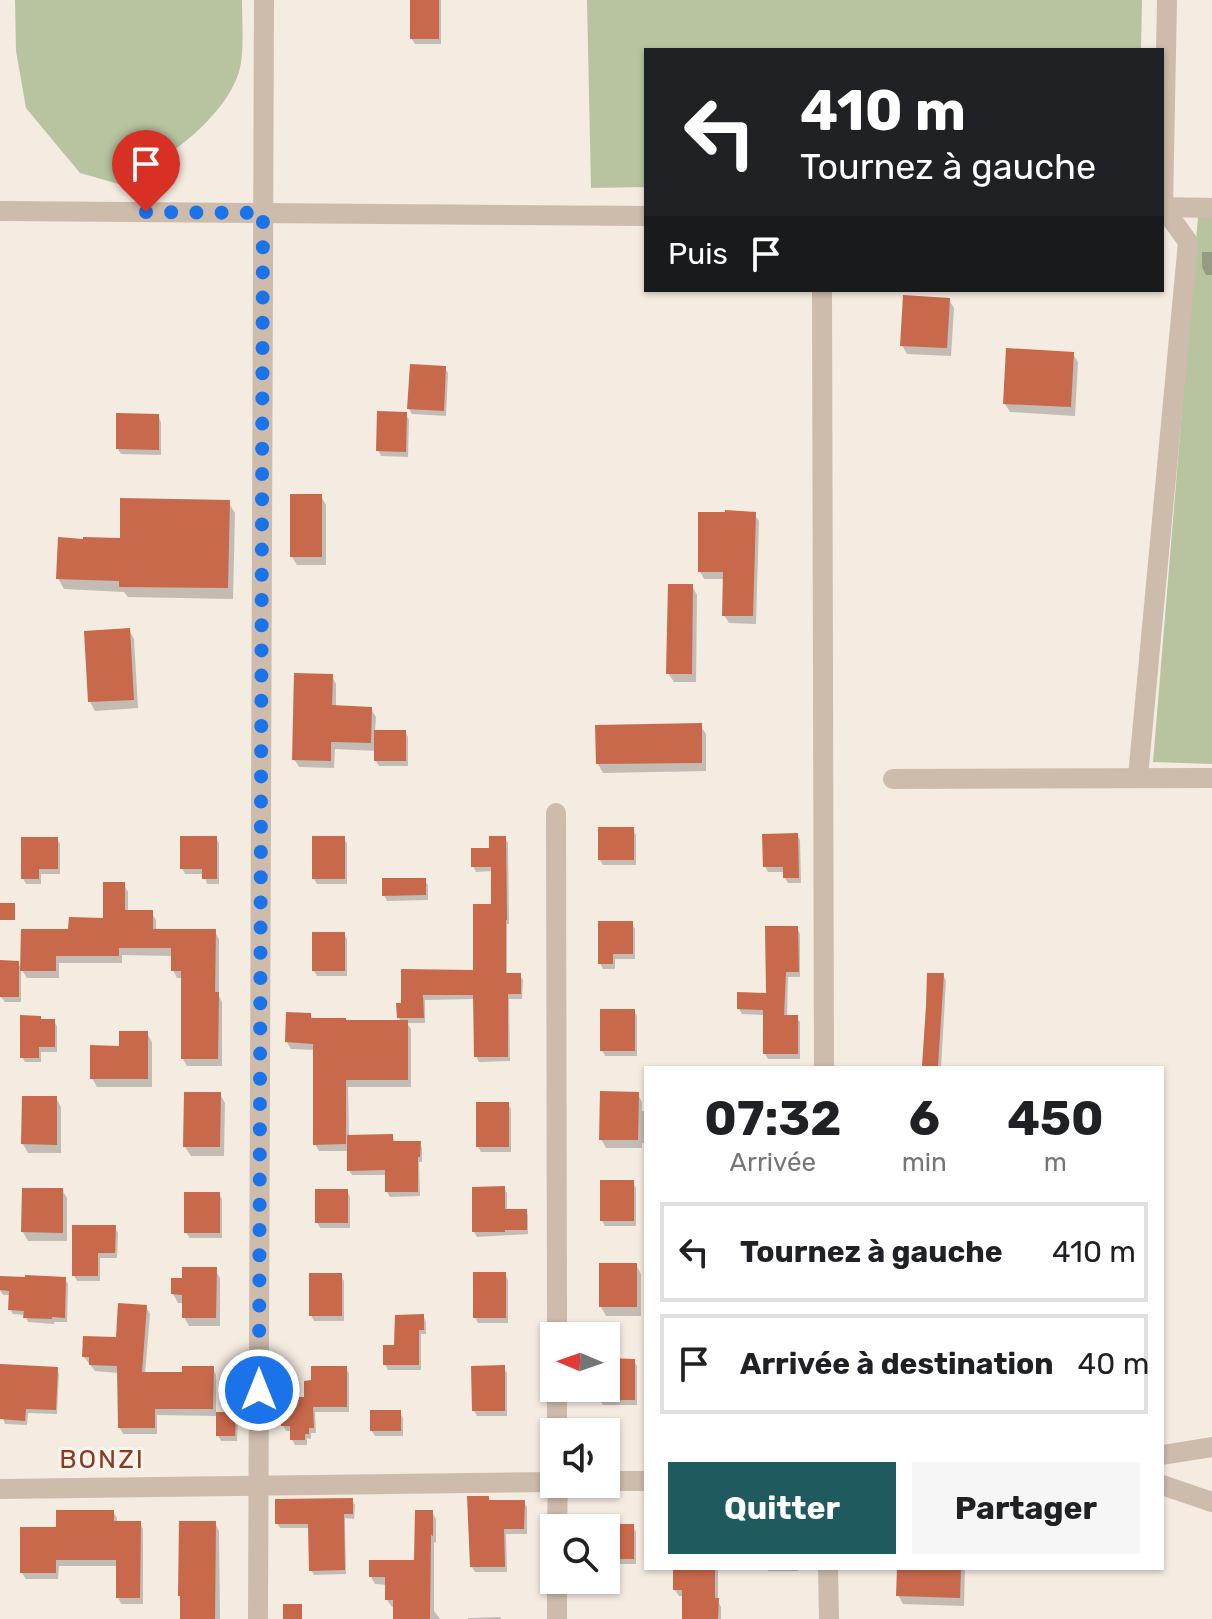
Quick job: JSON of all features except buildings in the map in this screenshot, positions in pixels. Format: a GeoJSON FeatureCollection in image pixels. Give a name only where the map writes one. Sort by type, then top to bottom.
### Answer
{"type":"FeatureCollection","features":[{"type":"Feature","properties":{"kind":"street"},"geometry":{"type":"LineString","coordinates":[[258,1619],[264,0]]}},
{"type":"Feature","properties":{"kind":"street"},"geometry":{"type":"LineString","coordinates":[[1164,124],[1167,0]]}},
{"type":"Feature","properties":{"kind":"street"},"geometry":{"type":"LineString","coordinates":[[1164,207],[1212,208]]}},
{"type":"Feature","properties":{"kind":"street"},"geometry":{"type":"LineString","coordinates":[[1138,777],[1188,242],[1164,210]]}},
{"type":"Feature","properties":{"kind":"street"},"geometry":{"type":"LineString","coordinates":[[0,211],[644,216]]}},
{"type":"Feature","properties":{"kind":"street"},"geometry":{"type":"LineString","coordinates":[[822,292],[824,1066]]}},
{"type":"Feature","properties":{"kind":"street"},"geometry":{"type":"LineString","coordinates":[[893,779],[1212,778]]}},
{"type":"Feature","properties":{"kind":"street"},"geometry":{"type":"LineString","coordinates":[[556,813],[557,1322]]}},
{"type":"Feature","properties":{"kind":"street"},"geometry":{"type":"LineString","coordinates":[[1164,1455],[1212,1447]]}},
{"type":"Feature","properties":{"kind":"street"},"geometry":{"type":"LineString","coordinates":[[620,1481],[644,1481]]}},
{"type":"Feature","properties":{"kind":"street"},"geometry":{"type":"LineString","coordinates":[[0,1489],[540,1483]]}},
{"type":"Feature","properties":{"kind":"street"},"geometry":{"type":"LineString","coordinates":[[1164,1486],[1212,1502]]}},
{"type":"Feature","properties":{"kind":"street"},"geometry":{"type":"LineString","coordinates":[[828,1570],[829,1619]]}},
{"type":"Feature","properties":{"kind":"street"},"geometry":{"type":"LineString","coordinates":[[557,1594],[557,1619]]}},
{"type":"Feature","properties":{"kind":"green space"},"geometry":{"type":"Polygon","coordinates":[[[15,0],[242,0],[242,55],[235,82],[225,100],[194,134],[122,185],[80,173],[26,108],[16,51],[15,0]]]}},
{"type":"Feature","properties":{"kind":"green space"},"geometry":{"type":"Polygon","coordinates":[[[587,0],[1142,0],[1141,48],[644,48],[644,187],[591,188],[587,0]]]}},
{"type":"Feature","properties":{"kind":"green space"},"geometry":{"type":"Polygon","coordinates":[[[1198,217],[1212,217],[1212,764],[1153,762],[1198,217]]]}},
{"type":"Feature","properties":{"kind":"district","name":"BONZI"},"geometry":{"type":"Point","coordinates":[102,1459]}},
{"type":"Feature","properties":{"kind":"route"},"geometry":{"type":"LineString","coordinates":[[146,212],[263,213],[259,1390]]}}]}
